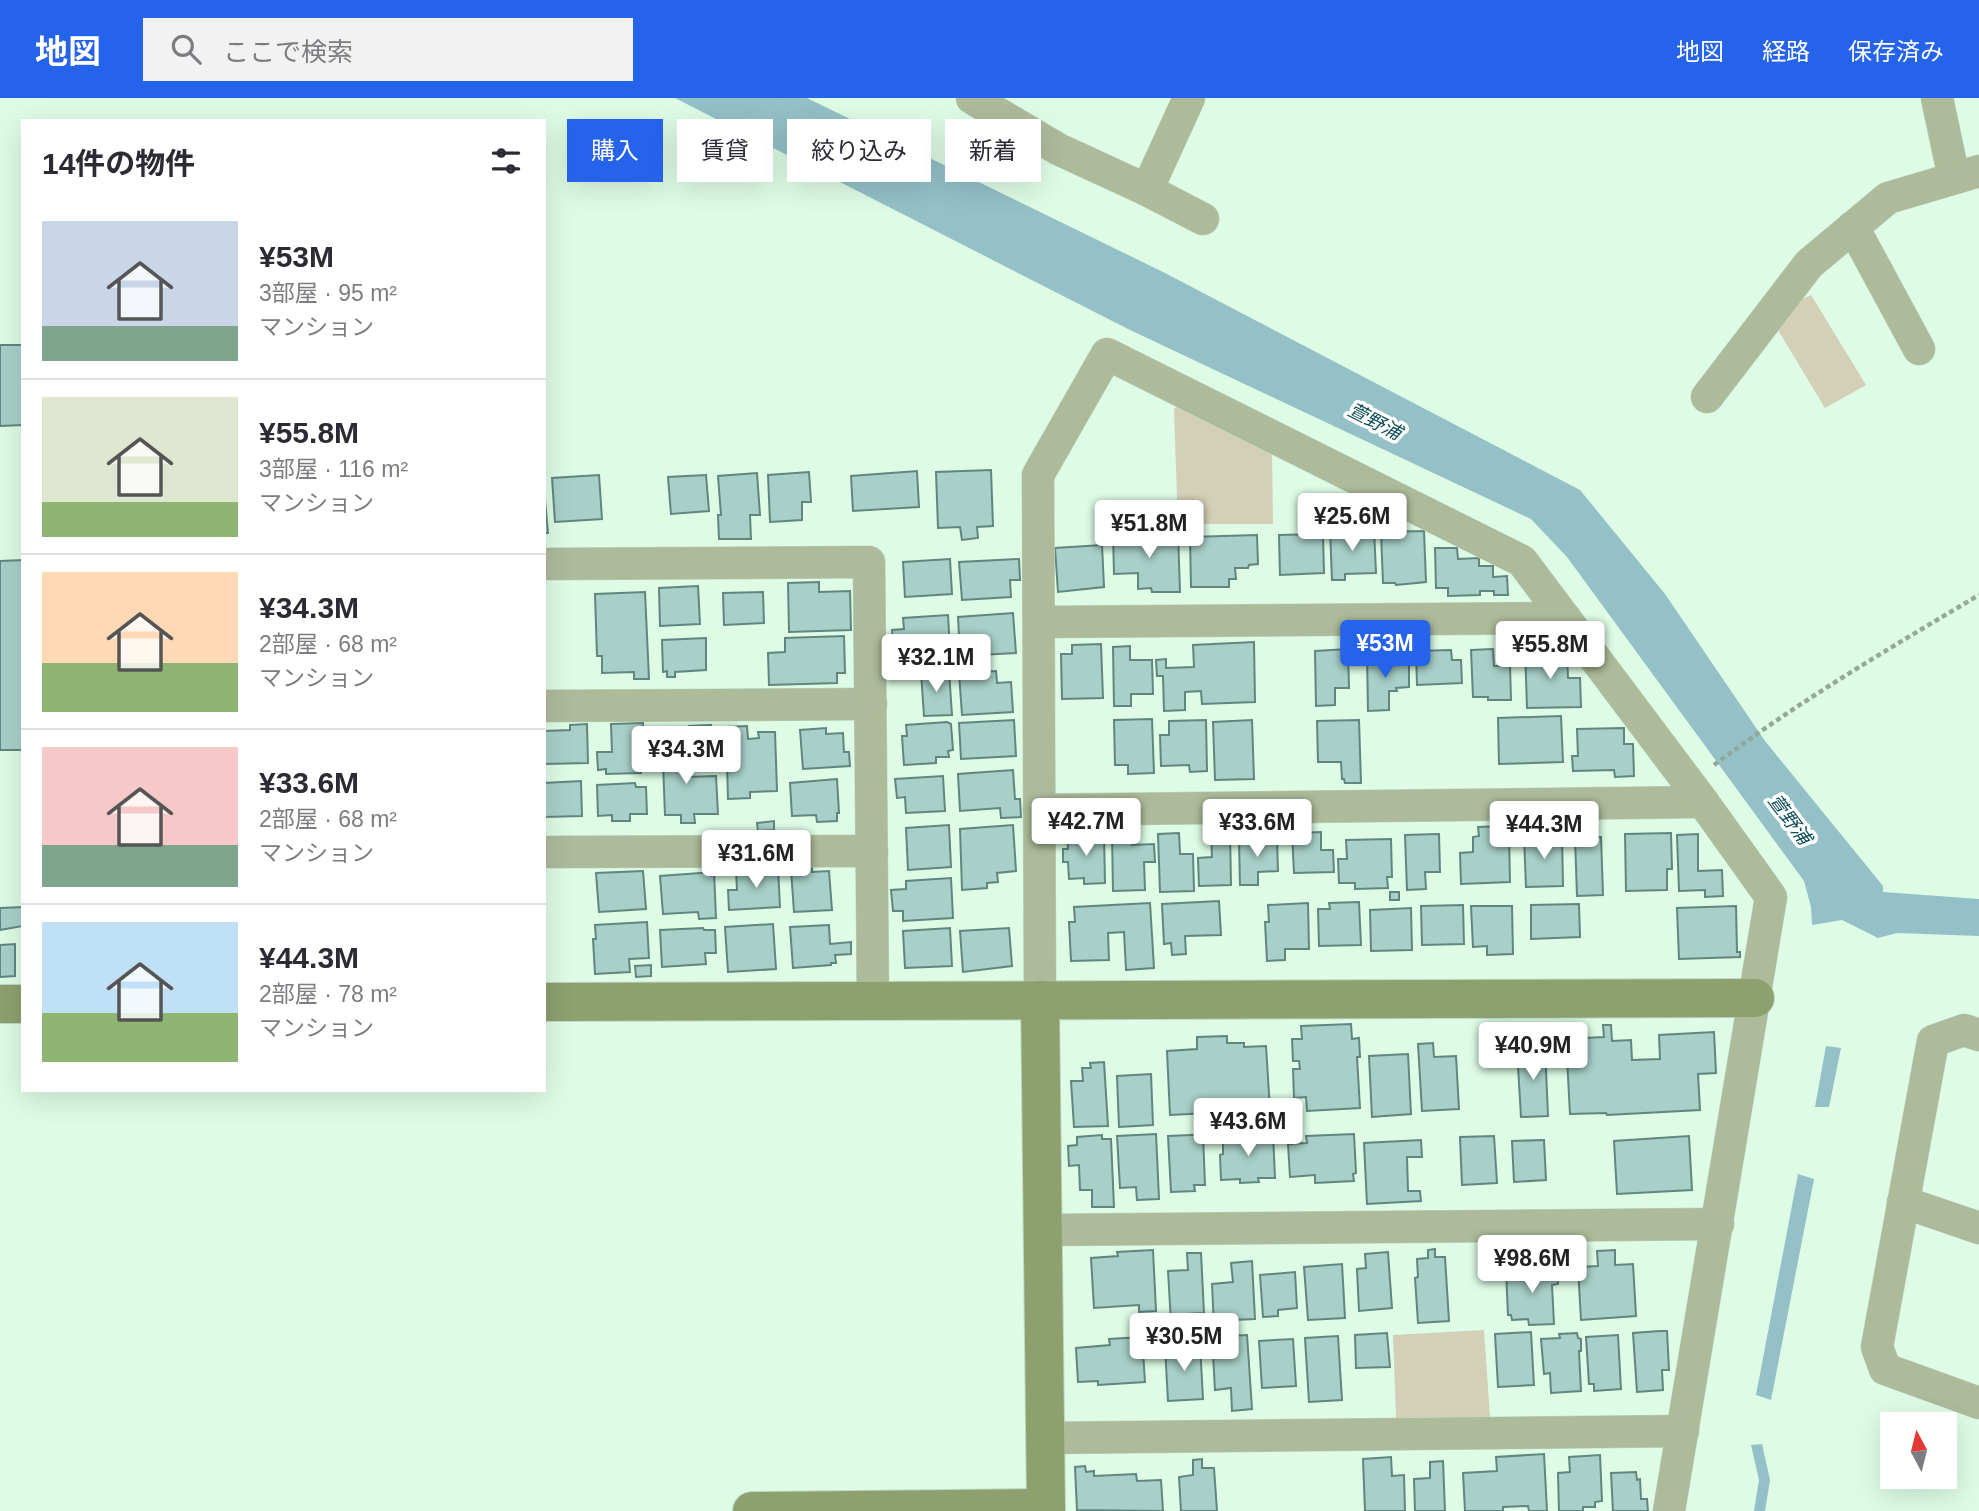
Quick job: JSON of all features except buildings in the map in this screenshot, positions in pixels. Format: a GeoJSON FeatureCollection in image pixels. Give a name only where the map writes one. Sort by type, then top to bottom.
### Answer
{"type":"FeatureCollection","features":[{"type":"Feature","properties":{"kind":"street"},"geometry":{"type":"LineString","coordinates":[[1147,190],[1189,98]]}},
{"type":"Feature","properties":{"kind":"street"},"geometry":{"type":"LineString","coordinates":[[1707,397],[1809,264],[1888,198],[1967,174],[1937,98]]}},
{"type":"Feature","properties":{"kind":"street"},"geometry":{"type":"LineString","coordinates":[[975,99],[1058,149],[1203,219]]}},
{"type":"Feature","properties":{"kind":"street"},"geometry":{"type":"LineString","coordinates":[[1853,227],[1919,349]]}},
{"type":"Feature","properties":{"kind":"street"},"geometry":{"type":"LineString","coordinates":[[752,1511],[1046,1509],[1038,475],[1107,354],[1522,561],[1771,897],[1670,1511]]}},
{"type":"Feature","properties":{"kind":"street"},"geometry":{"type":"LineString","coordinates":[[546,564],[869,562],[873,1001]]}},
{"type":"Feature","properties":{"kind":"street"},"geometry":{"type":"LineString","coordinates":[[1039,622],[1565,618]]}},
{"type":"Feature","properties":{"kind":"street"},"geometry":{"type":"LineString","coordinates":[[546,706],[871,704]]}},
{"type":"Feature","properties":{"kind":"street"},"geometry":{"type":"LineString","coordinates":[[1040,810],[1703,802]]}},
{"type":"Feature","properties":{"kind":"street"},"geometry":{"type":"LineString","coordinates":[[546,852],[872,850]]}},
{"type":"Feature","properties":{"kind":"street"},"geometry":{"type":"LineString","coordinates":[[546,1002],[1755,998]]}},
{"type":"Feature","properties":{"kind":"street"},"geometry":{"type":"LineString","coordinates":[[0,1004],[21,1004]]}},
{"type":"Feature","properties":{"kind":"street"},"geometry":{"type":"LineString","coordinates":[[1979,1035],[1964,1030],[1933,1041],[1877,1346],[1885,1369],[1979,1403]]}},
{"type":"Feature","properties":{"kind":"street"},"geometry":{"type":"LineString","coordinates":[[1903,1202],[1979,1228]]}},
{"type":"Feature","properties":{"kind":"street"},"geometry":{"type":"LineString","coordinates":[[1043,1230],[1717,1224]]}},
{"type":"Feature","properties":{"kind":"street"},"geometry":{"type":"LineString","coordinates":[[1045,1438],[1683,1431]]}},
{"type":"Feature","properties":{"kind":"path"},"geometry":{"type":"LineString","coordinates":[[1707,771],[1762,729],[1979,595]]}},
{"type":"Feature","properties":{"kind":"shaded area"},"geometry":{"type":"Polygon","coordinates":[[[1811,295],[1866,385],[1825,408],[1775,325],[1798,301],[1811,295]]]}},
{"type":"Feature","properties":{"kind":"shaded area"},"geometry":{"type":"Polygon","coordinates":[[[1180,403],[1272,451],[1273,524],[1178,524],[1174,409],[1180,403]]]}},
{"type":"Feature","properties":{"kind":"shaded area"},"geometry":{"type":"Polygon","coordinates":[[[1484,1330],[1490,1417],[1396,1418],[1393,1335],[1484,1330]]]}},
{"type":"Feature","properties":{"kind":"water"},"geometry":{"type":"Polygon","coordinates":[[[675,98],[807,98],[850,119],[787,119],[787,155],[773,148],[773,119],[716,119],[675,98]]]}},
{"type":"Feature","properties":{"kind":"water","name":"萱野浦"},"geometry":{"type":"Polygon","coordinates":[[[931,159],[945,165],[945,182],[979,182],[1163,272],[1580,490],[1665,594],[1765,741],[1883,886],[1883,892],[1979,899],[1979,936],[1897,933],[1878,938],[1842,920],[1812,925],[1811,907],[1804,881],[1567,557],[1531,519],[1128,329],[840,182],[931,182],[931,159]]]}},
{"type":"Feature","properties":{"kind":"water"},"geometry":{"type":"Polygon","coordinates":[[[1826,1046],[1841,1048],[1829,1107],[1815,1107],[1826,1046]]]}},
{"type":"Feature","properties":{"kind":"water"},"geometry":{"type":"Polygon","coordinates":[[[1798,1174],[1814,1179],[1771,1400],[1756,1395],[1798,1174]]]}},
{"type":"Feature","properties":{"kind":"water"},"geometry":{"type":"Polygon","coordinates":[[[1762,1444],[1770,1480],[1765,1511],[1754,1511],[1759,1480],[1751,1445],[1762,1444]]]}}]}
